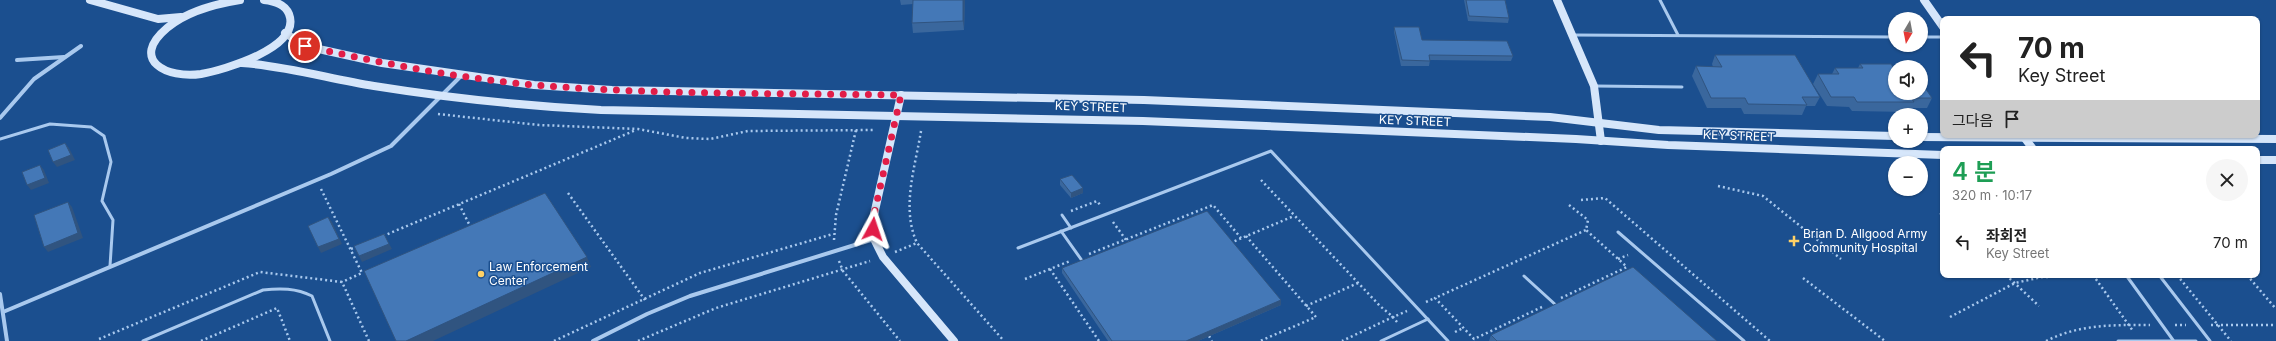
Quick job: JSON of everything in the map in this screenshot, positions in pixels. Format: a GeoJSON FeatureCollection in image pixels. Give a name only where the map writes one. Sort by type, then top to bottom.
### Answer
{"type":"FeatureCollection","features":[{"type":"Feature","properties":{"kind":"main road"},"geometry":{"type":"LineString","coordinates":[[90,0],[158,19],[163,22],[164,31]]}},
{"type":"Feature","properties":{"kind":"main road"},"geometry":{"type":"LineString","coordinates":[[240,0],[210,6],[186,16],[164,31],[153,43],[150,53],[153,64],[162,70],[180,74],[197,74],[216,71],[242,63],[268,49],[285,33],[290,19],[284,4],[264,0]]}},
{"type":"Feature","properties":{"kind":"main road"},"geometry":{"type":"LineString","coordinates":[[1557,0],[1594,86],[1602,141]]}},
{"type":"Feature","properties":{"kind":"main road"},"geometry":{"type":"LineString","coordinates":[[1924,0],[1940,23]]}},
{"type":"Feature","properties":{"kind":"main road"},"geometry":{"type":"LineString","coordinates":[[158,19],[186,16]]}},
{"type":"Feature","properties":{"kind":"main road","name":"KEY STREET"},"geometry":{"type":"LineString","coordinates":[[285,33],[305,46],[382,63],[461,76],[534,85],[612,90],[1159,100],[1550,117],[1659,130],[1888,136]]}},
{"type":"Feature","properties":{"kind":"main road","name":"KEY STREET"},"geometry":{"type":"LineString","coordinates":[[242,63],[267,63],[367,84],[442,97],[522,106],[602,110],[1143,121],[1940,155]]}},
{"type":"Feature","properties":{"kind":"main road"},"geometry":{"type":"LineString","coordinates":[[901,95],[873,219],[874,239],[883,257],[954,341]]}},
{"type":"Feature","properties":{"kind":"main road"},"geometry":{"type":"LineString","coordinates":[[1928,137],[1940,137]]}},
{"type":"Feature","properties":{"kind":"main road"},"geometry":{"type":"LineString","coordinates":[[2150,138],[2276,139]]}},
{"type":"Feature","properties":{"kind":"main road"},"geometry":{"type":"LineString","coordinates":[[2260,160],[2276,160]]}},
{"type":"Feature","properties":{"kind":"street"},"geometry":{"type":"LineString","coordinates":[[0,118],[16,97],[34,79],[81,46]]}},
{"type":"Feature","properties":{"kind":"street"},"geometry":{"type":"LineString","coordinates":[[17,60],[64,57]]}},
{"type":"Feature","properties":{"kind":"street"},"geometry":{"type":"LineString","coordinates":[[3,312],[317,180],[391,146],[442,97],[461,76]]}},
{"type":"Feature","properties":{"kind":"street"},"geometry":{"type":"LineString","coordinates":[[593,341],[665,306],[735,282],[835,254],[874,239]]}},
{"type":"Feature","properties":{"kind":"street"},"geometry":{"type":"LineString","coordinates":[[0,294],[7,341]]}},
{"type":"Feature","properties":{"kind":"lane"},"geometry":{"type":"LineString","coordinates":[[1660,0],[1678,35]]}},
{"type":"Feature","properties":{"kind":"lane"},"geometry":{"type":"LineString","coordinates":[[1572,35],[1888,36]]}},
{"type":"Feature","properties":{"kind":"lane"},"geometry":{"type":"LineString","coordinates":[[1928,37],[1940,37]]}},
{"type":"Feature","properties":{"kind":"lane"},"geometry":{"type":"LineString","coordinates":[[1594,86],[1682,87]]}},
{"type":"Feature","properties":{"kind":"lane"},"geometry":{"type":"LineString","coordinates":[[0,139],[50,124],[91,127],[104,136],[110,162],[102,201],[113,220],[110,266]]}},
{"type":"Feature","properties":{"kind":"lane"},"geometry":{"type":"LineString","coordinates":[[1018,248],[1271,151],[1448,341]]}},
{"type":"Feature","properties":{"kind":"lane"},"geometry":{"type":"LineString","coordinates":[[1062,215],[1071,228]]}},
{"type":"Feature","properties":{"kind":"lane"},"geometry":{"type":"LineString","coordinates":[[1061,231],[1084,264]]}},
{"type":"Feature","properties":{"kind":"lane"},"geometry":{"type":"LineString","coordinates":[[1618,232],[1744,341]]}},
{"type":"Feature","properties":{"kind":"lane"},"geometry":{"type":"LineString","coordinates":[[1524,276],[1561,310]]}},
{"type":"Feature","properties":{"kind":"lane"},"geometry":{"type":"LineString","coordinates":[[2128,278],[2173,340]]}},
{"type":"Feature","properties":{"kind":"lane"},"geometry":{"type":"LineString","coordinates":[[2161,278],[2210,341]]}},
{"type":"Feature","properties":{"kind":"lane"},"geometry":{"type":"LineString","coordinates":[[143,341],[263,290],[277,288],[302,290],[312,296],[330,341]]}},
{"type":"Feature","properties":{"kind":"lane"},"geometry":{"type":"LineString","coordinates":[[1381,341],[1428,320]]}},
{"type":"Feature","properties":{"kind":"lane"},"geometry":{"type":"LineString","coordinates":[[2118,341],[2196,341]]}},
{"type":"Feature","properties":{"kind":"path"},"geometry":{"type":"LineString","coordinates":[[425,113],[539,125],[638,129],[686,138],[710,139],[748,131],[892,130]]}},
{"type":"Feature","properties":{"kind":"path"},"geometry":{"type":"LineString","coordinates":[[380,237],[638,129]]}},
{"type":"Feature","properties":{"kind":"path"},"geometry":{"type":"LineString","coordinates":[[554,341],[645,300],[700,273],[833,234],[856,130]]}},
{"type":"Feature","properties":{"kind":"path"},"geometry":{"type":"LineString","coordinates":[[915,130],[923,131],[908,208],[910,228],[917,244],[1004,341]]}},
{"type":"Feature","properties":{"kind":"path"},"geometry":{"type":"LineString","coordinates":[[317,180],[362,273],[342,282]]}},
{"type":"Feature","properties":{"kind":"path"},"geometry":{"type":"LineString","coordinates":[[1261,180],[1358,283],[1393,317],[1342,341]]}},
{"type":"Feature","properties":{"kind":"path"},"geometry":{"type":"LineString","coordinates":[[1718,186],[1763,196],[1841,259]]}},
{"type":"Feature","properties":{"kind":"path"},"geometry":{"type":"LineString","coordinates":[[568,193],[645,300]]}},
{"type":"Feature","properties":{"kind":"path"},"geometry":{"type":"LineString","coordinates":[[1581,200],[1605,198],[1770,341]]}},
{"type":"Feature","properties":{"kind":"path"},"geometry":{"type":"LineString","coordinates":[[1062,215],[1097,201],[1131,246]]}},
{"type":"Feature","properties":{"kind":"path"},"geometry":{"type":"LineString","coordinates":[[459,204],[471,229]]}},
{"type":"Feature","properties":{"kind":"path"},"geometry":{"type":"LineString","coordinates":[[1025,279],[1213,205],[1241,238]]}},
{"type":"Feature","properties":{"kind":"path"},"geometry":{"type":"LineString","coordinates":[[1569,205],[1588,220],[1586,230]]}},
{"type":"Feature","properties":{"kind":"path"},"geometry":{"type":"LineString","coordinates":[[1229,243],[1294,216]]}},
{"type":"Feature","properties":{"kind":"path"},"geometry":{"type":"LineString","coordinates":[[1586,230],[1633,272]]}},
{"type":"Feature","properties":{"kind":"path"},"geometry":{"type":"LineString","coordinates":[[1586,230],[1435,298],[1474,340],[1627,267]]}},
{"type":"Feature","properties":{"kind":"path"},"geometry":{"type":"LineString","coordinates":[[1246,236],[1316,317],[1260,341]]}},
{"type":"Feature","properties":{"kind":"path"},"geometry":{"type":"LineString","coordinates":[[351,249],[365,243]]}},
{"type":"Feature","properties":{"kind":"path"},"geometry":{"type":"LineString","coordinates":[[1050,269],[1099,341]]}},
{"type":"Feature","properties":{"kind":"path"},"geometry":{"type":"LineString","coordinates":[[638,341],[716,308],[843,271],[900,341]]}},
{"type":"Feature","properties":{"kind":"path"},"geometry":{"type":"LineString","coordinates":[[1803,278],[1885,341]]}},
{"type":"Feature","properties":{"kind":"path"},"geometry":{"type":"LineString","coordinates":[[2009,278],[2039,306]]}},
{"type":"Feature","properties":{"kind":"path"},"geometry":{"type":"LineString","coordinates":[[1950,317],[2015,283],[2038,278]]}},
{"type":"Feature","properties":{"kind":"path"},"geometry":{"type":"LineString","coordinates":[[2094,278],[2140,340]]}},
{"type":"Feature","properties":{"kind":"path"},"geometry":{"type":"LineString","coordinates":[[2179,278],[2231,341]]}},
{"type":"Feature","properties":{"kind":"path"},"geometry":{"type":"LineString","coordinates":[[2250,278],[2276,309]]}},
{"type":"Feature","properties":{"kind":"path"},"geometry":{"type":"LineString","coordinates":[[1306,306],[1358,283]]}},
{"type":"Feature","properties":{"kind":"path"},"geometry":{"type":"LineString","coordinates":[[202,341],[278,308],[290,341]]}},
{"type":"Feature","properties":{"kind":"path"},"geometry":{"type":"LineString","coordinates":[[1209,336],[1212,341]]}},
{"type":"Feature","properties":{"kind":"building"},"geometry":{"type":"Polygon","coordinates":[[[913,0],[963,0],[963,21],[912,23],[913,0]]]}},
{"type":"Feature","properties":{"kind":"building"},"geometry":{"type":"Polygon","coordinates":[[[1466,0],[1505,0],[1509,18],[1469,16],[1466,0]]]}},
{"type":"Feature","properties":{"kind":"building"},"geometry":{"type":"Polygon","coordinates":[[[1394,27],[1419,27],[1422,40],[1507,41],[1513,56],[1429,55],[1430,61],[1402,60],[1394,27]]]}},
{"type":"Feature","properties":{"kind":"building"},"geometry":{"type":"Polygon","coordinates":[[[1715,55],[1795,55],[1820,97],[1802,97],[1807,105],[1748,104],[1745,98],[1711,98],[1696,66],[1722,67],[1715,55]]]}},
{"type":"Feature","properties":{"kind":"building"},"geometry":{"type":"Polygon","coordinates":[[[1860,64],[1888,64],[1888,100],[1912,100],[1914,102],[1857,102],[1854,97],[1831,97],[1818,74],[1839,74],[1835,68],[1863,68],[1860,64]]]}},
{"type":"Feature","properties":{"kind":"building"},"geometry":{"type":"Polygon","coordinates":[[[1928,92],[1932,98],[1928,98],[1928,92]]]}},
{"type":"Feature","properties":{"kind":"building"},"geometry":{"type":"Polygon","coordinates":[[[65,143],[71,155],[53,162],[48,150],[65,143]]]}},
{"type":"Feature","properties":{"kind":"building"},"geometry":{"type":"Polygon","coordinates":[[[40,165],[45,178],[27,185],[22,172],[40,165]]]}},
{"type":"Feature","properties":{"kind":"building"},"geometry":{"type":"Polygon","coordinates":[[[1072,175],[1083,188],[1071,193],[1060,179],[1072,175]]]}},
{"type":"Feature","properties":{"kind":"building","name":"Law Enforcement Center"},"geometry":{"type":"Polygon","coordinates":[[[545,193],[587,257],[406,341],[396,341],[364,271],[545,193]]]}},
{"type":"Feature","properties":{"kind":"building"},"geometry":{"type":"Polygon","coordinates":[[[68,202],[78,233],[44,247],[34,215],[68,202]]]}},
{"type":"Feature","properties":{"kind":"building"},"geometry":{"type":"Polygon","coordinates":[[[1207,211],[1281,300],[1186,341],[1112,341],[1062,268],[1207,211]]]}},
{"type":"Feature","properties":{"kind":"building"},"geometry":{"type":"Polygon","coordinates":[[[328,217],[339,239],[318,247],[308,226],[328,217]]]}},
{"type":"Feature","properties":{"kind":"building"},"geometry":{"type":"Polygon","coordinates":[[[384,234],[389,244],[359,256],[354,246],[384,234]]]}},
{"type":"Feature","properties":{"kind":"building"},"geometry":{"type":"Polygon","coordinates":[[[1633,267],[1717,341],[1497,341],[1491,335],[1633,267]]]}},
{"type":"Feature","properties":{"kind":"place","name":"Brian D. Allgood Army Community Hospital"},"geometry":{"type":"Point","coordinates":[1794,241]}},
{"type":"Feature","properties":{"kind":"place","name":"Law Enforcement Center"},"geometry":{"type":"Point","coordinates":[481,274]}},
{"type":"Feature","properties":{"kind":"route"},"geometry":{"type":"LineString","coordinates":[[305,46],[382,63],[461,76],[534,85],[612,90],[678,92],[901,95],[873,219],[873,229]]}}]}
